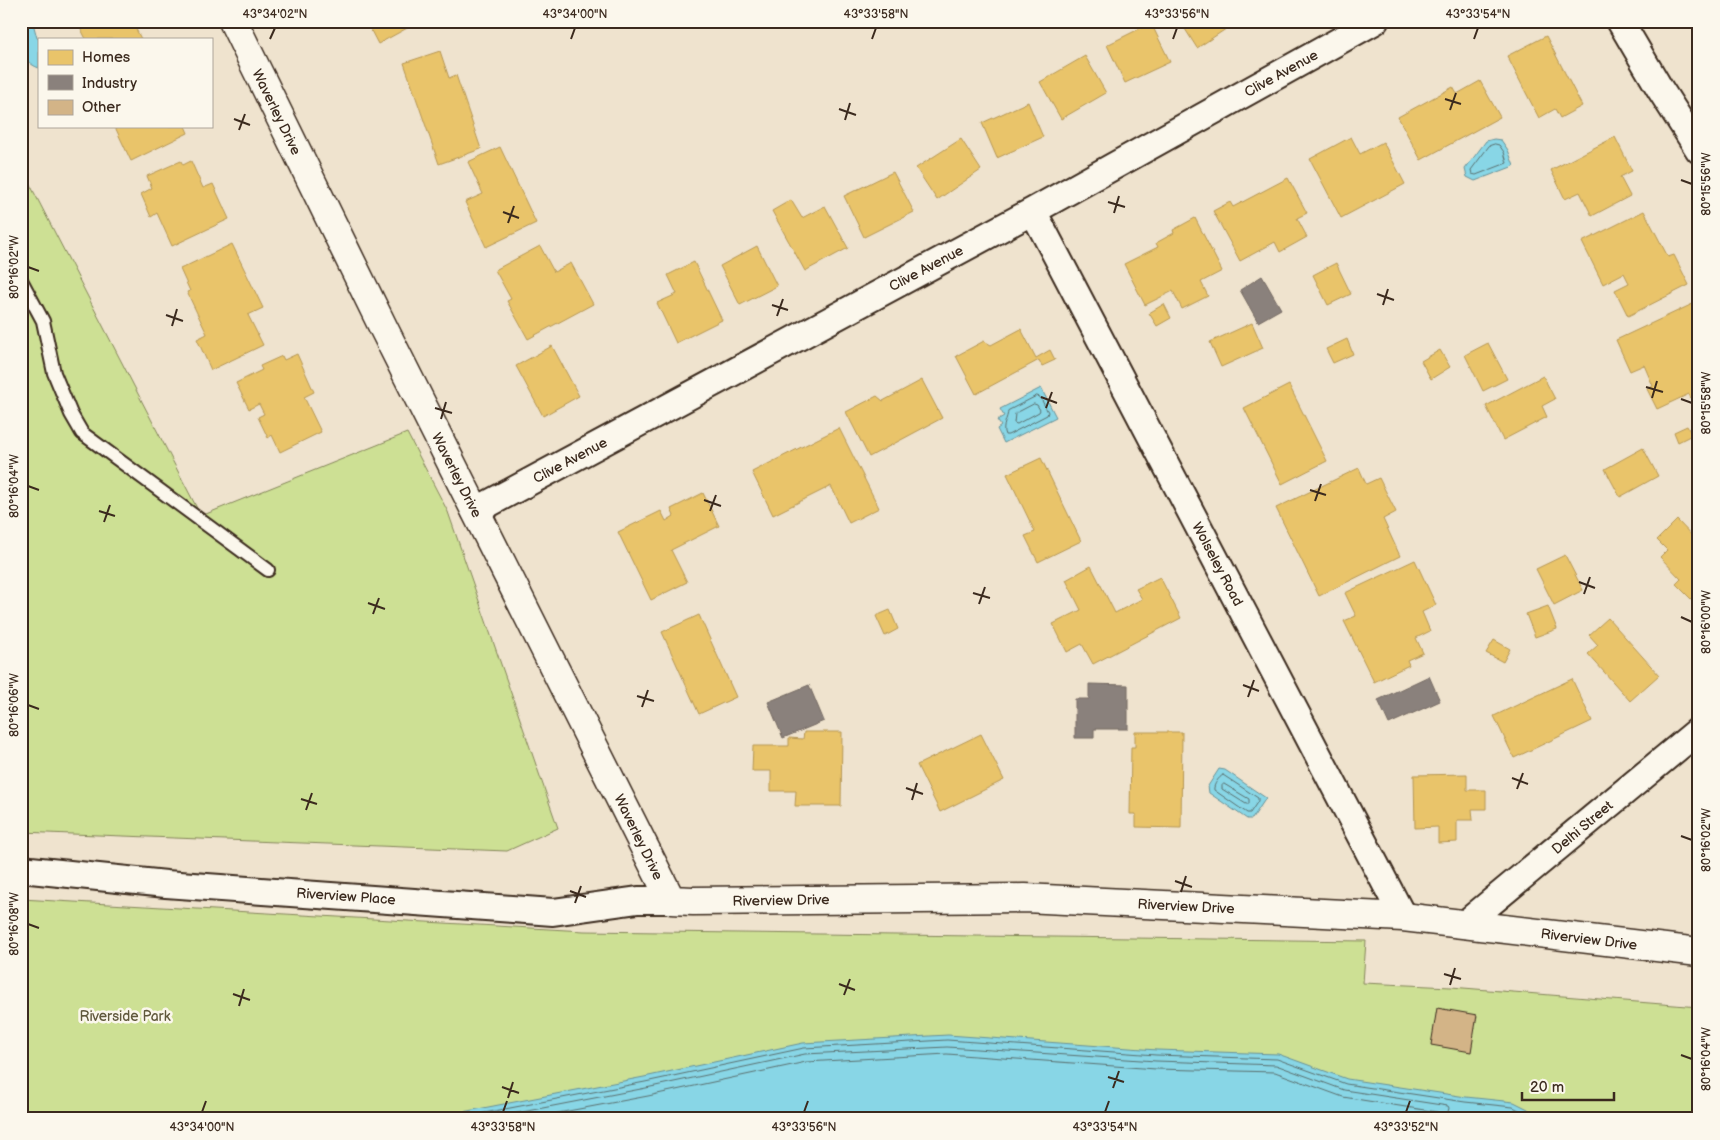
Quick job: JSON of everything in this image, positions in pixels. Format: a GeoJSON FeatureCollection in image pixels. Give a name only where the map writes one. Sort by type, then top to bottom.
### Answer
{"type":"FeatureCollection","features":[{"type":"Feature","properties":{"kind":"street","name":"Waverley Drive"},"geometry":{"type":"LineString","coordinates":[[233,21],[384,329],[671,900]]}},
{"type":"Feature","properties":{"kind":"street","name":"Clive Avenue"},"geometry":{"type":"LineString","coordinates":[[475,511],[1033,211],[1375,21]]}},
{"type":"Feature","properties":{"kind":"street"},"geometry":{"type":"LineString","coordinates":[[1620,21],[1699,150]]}},
{"type":"Feature","properties":{"kind":"street","name":"Wolseley Road"},"geometry":{"type":"LineString","coordinates":[[1033,211],[1403,917]]}},
{"type":"Feature","properties":{"kind":"street","name":"Delhi Street"},"geometry":{"type":"LineString","coordinates":[[1465,924],[1699,730]]}},
{"type":"Feature","properties":{"kind":"street","name":"Riverview Place"},"geometry":{"type":"LineString","coordinates":[[21,869],[166,884],[553,912],[638,900],[671,900]]}},
{"type":"Feature","properties":{"kind":"street","name":"Riverview Drive"},"geometry":{"type":"LineString","coordinates":[[671,900],[1025,898],[1403,917],[1699,952]]}},
{"type":"Feature","properties":{"kind":"lane"},"geometry":{"type":"LineString","coordinates":[[21,280],[43,321],[54,374],[70,414],[82,433],[268,570]]}},
{"type":"Feature","properties":{"kind":"green space"},"geometry":{"type":"Polygon","coordinates":[[[21,167],[201,516],[407,433],[448,512],[558,828],[507,851],[21,832],[21,167]]]}},
{"type":"Feature","properties":{"kind":"green space","name":"Riverside Park"},"geometry":{"type":"Polygon","coordinates":[[[21,899],[584,931],[1366,941],[1363,983],[1451,987],[1699,1007],[1699,1119],[21,1119],[21,899]]]}},
{"type":"Feature","properties":{"kind":"water"},"geometry":{"type":"Polygon","coordinates":[[[21,21],[33,23],[38,38],[38,67],[27,60],[21,42],[21,21]]]}},
{"type":"Feature","properties":{"kind":"water"},"geometry":{"type":"Polygon","coordinates":[[[1501,140],[1508,150],[1514,166],[1475,181],[1467,177],[1465,169],[1486,141],[1501,140]]]}},
{"type":"Feature","properties":{"kind":"water"},"geometry":{"type":"Polygon","coordinates":[[[1041,388],[1056,417],[1004,443],[997,429],[1001,426],[997,420],[1004,416],[1000,409],[1041,388]]]}},
{"type":"Feature","properties":{"kind":"water"},"geometry":{"type":"Polygon","coordinates":[[[1219,769],[1225,770],[1266,798],[1252,819],[1247,819],[1209,793],[1208,786],[1219,769]]]}},
{"type":"Feature","properties":{"kind":"water"},"geometry":{"type":"Polygon","coordinates":[[[948,1035],[1157,1050],[1278,1054],[1347,1079],[1466,1097],[1514,1102],[1528,1109],[1539,1119],[1498,1119],[1464,1113],[1453,1119],[426,1119],[644,1077],[803,1043],[948,1035]]]}},
{"type":"Feature","properties":{"kind":"building: Homes"},"geometry":{"type":"Polygon","coordinates":[[[77,21],[132,21],[140,38],[86,38],[77,21]]]}},
{"type":"Feature","properties":{"kind":"building: Homes"},"geometry":{"type":"Polygon","coordinates":[[[366,21],[420,21],[378,44],[366,21]]]}},
{"type":"Feature","properties":{"kind":"building: Homes"},"geometry":{"type":"Polygon","coordinates":[[[1180,21],[1238,21],[1197,48],[1180,21]]]}},
{"type":"Feature","properties":{"kind":"building: Homes"},"geometry":{"type":"Polygon","coordinates":[[[1151,23],[1170,62],[1125,83],[1107,45],[1151,23]]]}},
{"type":"Feature","properties":{"kind":"building: Homes"},"geometry":{"type":"Polygon","coordinates":[[[1546,36],[1582,106],[1560,118],[1555,109],[1539,118],[1507,56],[1546,36]]]}},
{"type":"Feature","properties":{"kind":"building: Homes"},"geometry":{"type":"Polygon","coordinates":[[[440,51],[449,78],[456,75],[481,149],[439,164],[404,63],[440,51]]]}},
{"type":"Feature","properties":{"kind":"building: Homes"},"geometry":{"type":"Polygon","coordinates":[[[1085,56],[1106,93],[1061,119],[1040,82],[1085,56]]]}},
{"type":"Feature","properties":{"kind":"building: Homes"},"geometry":{"type":"Polygon","coordinates":[[[1480,81],[1500,117],[1421,160],[1398,117],[1453,87],[1457,94],[1480,81]]]}},
{"type":"Feature","properties":{"kind":"building: Homes"},"geometry":{"type":"Polygon","coordinates":[[[1028,102],[1043,137],[997,158],[982,123],[1028,102]]]}},
{"type":"Feature","properties":{"kind":"building: Homes"},"geometry":{"type":"Polygon","coordinates":[[[115,128],[186,128],[188,133],[131,161],[115,128]]]}},
{"type":"Feature","properties":{"kind":"building: Homes"},"geometry":{"type":"Polygon","coordinates":[[[1351,137],[1360,154],[1383,142],[1405,184],[1341,218],[1310,159],[1351,137]]]}},
{"type":"Feature","properties":{"kind":"building: Homes"},"geometry":{"type":"Polygon","coordinates":[[[1615,137],[1632,171],[1620,177],[1630,196],[1592,216],[1580,192],[1565,199],[1551,170],[1615,137]]]}},
{"type":"Feature","properties":{"kind":"building: Homes"},"geometry":{"type":"Polygon","coordinates":[[[961,139],[981,170],[937,200],[916,168],[961,139]]]}},
{"type":"Feature","properties":{"kind":"building: Homes"},"geometry":{"type":"Polygon","coordinates":[[[500,147],[536,223],[486,247],[465,202],[483,194],[468,162],[500,147]]]}},
{"type":"Feature","properties":{"kind":"building: Homes"},"geometry":{"type":"Polygon","coordinates":[[[181,161],[183,165],[191,161],[203,188],[213,184],[229,219],[172,246],[157,213],[151,217],[141,194],[152,188],[147,176],[181,161]]]}},
{"type":"Feature","properties":{"kind":"building: Homes"},"geometry":{"type":"Polygon","coordinates":[[[893,172],[914,212],[864,237],[844,196],[893,172]]]}},
{"type":"Feature","properties":{"kind":"building: Homes"},"geometry":{"type":"Polygon","coordinates":[[[1288,178],[1307,213],[1297,218],[1307,237],[1280,252],[1275,242],[1240,261],[1213,211],[1230,202],[1233,207],[1288,178]]]}},
{"type":"Feature","properties":{"kind":"building: Homes"},"geometry":{"type":"Polygon","coordinates":[[[791,200],[802,218],[825,206],[848,248],[805,271],[772,211],[791,200]]]}},
{"type":"Feature","properties":{"kind":"building: Homes"},"geometry":{"type":"Polygon","coordinates":[[[1644,211],[1668,257],[1674,255],[1689,285],[1628,316],[1615,290],[1629,283],[1624,273],[1603,284],[1582,242],[1644,211]]]}},
{"type":"Feature","properties":{"kind":"building: Homes"},"geometry":{"type":"Polygon","coordinates":[[[1195,218],[1222,271],[1201,282],[1208,296],[1182,309],[1173,291],[1145,305],[1124,264],[1158,247],[1156,243],[1174,233],[1173,230],[1195,218]]]}},
{"type":"Feature","properties":{"kind":"building: Homes"},"geometry":{"type":"Polygon","coordinates":[[[232,244],[263,308],[248,315],[263,345],[211,370],[197,339],[207,334],[187,292],[190,291],[180,269],[232,244]]]}},
{"type":"Feature","properties":{"kind":"building: Homes"},"geometry":{"type":"Polygon","coordinates":[[[540,246],[554,272],[571,263],[593,304],[528,339],[507,301],[511,299],[495,270],[540,246]]]}},
{"type":"Feature","properties":{"kind":"building: Homes"},"geometry":{"type":"Polygon","coordinates":[[[757,246],[777,286],[740,305],[720,266],[757,246]]]}},
{"type":"Feature","properties":{"kind":"building: Homes"},"geometry":{"type":"Polygon","coordinates":[[[694,262],[722,320],[676,343],[657,303],[677,294],[668,275],[694,262]]]}},
{"type":"Feature","properties":{"kind":"building: Homes"},"geometry":{"type":"Polygon","coordinates":[[[1336,263],[1351,294],[1328,305],[1313,275],[1336,263]]]}},
{"type":"Feature","properties":{"kind":"building: Homes"},"geometry":{"type":"Polygon","coordinates":[[[1699,301],[1699,338],[1696,339],[1699,345],[1699,411],[1697,412],[1689,394],[1657,409],[1647,389],[1653,386],[1644,365],[1630,371],[1616,340],[1699,301]]]}},
{"type":"Feature","properties":{"kind":"building: Homes"},"geometry":{"type":"Polygon","coordinates":[[[1164,304],[1171,318],[1157,326],[1149,313],[1164,304]]]}},
{"type":"Feature","properties":{"kind":"building: Homes"},"geometry":{"type":"Polygon","coordinates":[[[1252,323],[1263,348],[1221,367],[1210,342],[1252,323]]]}},
{"type":"Feature","properties":{"kind":"building: Homes"},"geometry":{"type":"Polygon","coordinates":[[[1021,329],[1036,358],[1050,350],[1055,360],[1042,366],[1039,360],[976,394],[956,356],[984,341],[991,345],[1021,329]]]}},
{"type":"Feature","properties":{"kind":"building: Homes"},"geometry":{"type":"Polygon","coordinates":[[[1347,339],[1353,354],[1333,363],[1326,349],[1347,339]]]}},
{"type":"Feature","properties":{"kind":"building: Homes"},"geometry":{"type":"Polygon","coordinates":[[[1488,343],[1507,379],[1483,391],[1465,355],[1488,343]]]}},
{"type":"Feature","properties":{"kind":"building: Homes"},"geometry":{"type":"Polygon","coordinates":[[[552,346],[579,396],[543,416],[516,366],[552,346]]]}},
{"type":"Feature","properties":{"kind":"building: Homes"},"geometry":{"type":"Polygon","coordinates":[[[1440,350],[1450,367],[1431,379],[1421,361],[1440,350]]]}},
{"type":"Feature","properties":{"kind":"building: Homes"},"geometry":{"type":"Polygon","coordinates":[[[297,354],[314,392],[304,397],[321,432],[280,452],[272,435],[268,438],[258,417],[264,414],[259,404],[249,409],[236,383],[262,370],[260,366],[282,356],[284,360],[297,354]]]}},
{"type":"Feature","properties":{"kind":"building: Homes"},"geometry":{"type":"Polygon","coordinates":[[[1543,376],[1555,399],[1542,406],[1547,417],[1503,440],[1486,406],[1543,376]]]}},
{"type":"Feature","properties":{"kind":"building: Homes"},"geometry":{"type":"Polygon","coordinates":[[[922,380],[942,418],[869,457],[846,412],[877,396],[883,401],[922,380]]]}},
{"type":"Feature","properties":{"kind":"building: Homes"},"geometry":{"type":"Polygon","coordinates":[[[1289,385],[1327,461],[1282,484],[1244,408],[1289,385]]]}},
{"type":"Feature","properties":{"kind":"building: Homes"},"geometry":{"type":"Polygon","coordinates":[[[1687,426],[1692,435],[1678,442],[1674,432],[1687,426]]]}},
{"type":"Feature","properties":{"kind":"building: Homes"},"geometry":{"type":"Polygon","coordinates":[[[839,428],[879,508],[849,523],[831,486],[773,515],[752,472],[839,428]]]}},
{"type":"Feature","properties":{"kind":"building: Homes"},"geometry":{"type":"Polygon","coordinates":[[[1643,448],[1658,476],[1620,497],[1605,469],[1643,448]]]}},
{"type":"Feature","properties":{"kind":"building: Homes"},"geometry":{"type":"Polygon","coordinates":[[[1041,458],[1081,541],[1038,562],[1025,536],[1035,532],[1007,474],[1041,458]]]}},
{"type":"Feature","properties":{"kind":"building: Homes"},"geometry":{"type":"Polygon","coordinates":[[[1359,468],[1366,484],[1379,478],[1396,512],[1383,519],[1400,556],[1319,596],[1276,508],[1359,468]]]}},
{"type":"Feature","properties":{"kind":"building: Homes"},"geometry":{"type":"Polygon","coordinates":[[[703,493],[719,526],[671,550],[687,582],[651,600],[618,532],[661,511],[666,521],[674,516],[671,509],[703,493]]]}},
{"type":"Feature","properties":{"kind":"building: Homes"},"geometry":{"type":"Polygon","coordinates":[[[1677,520],[1699,543],[1699,607],[1676,584],[1681,579],[1660,557],[1667,550],[1657,540],[1677,520]]]}},
{"type":"Feature","properties":{"kind":"building: Homes"},"geometry":{"type":"Polygon","coordinates":[[[1565,555],[1583,590],[1554,605],[1536,569],[1565,555]]]}},
{"type":"Feature","properties":{"kind":"building: Homes"},"geometry":{"type":"Polygon","coordinates":[[[1415,560],[1436,605],[1422,612],[1430,631],[1416,638],[1423,653],[1407,660],[1409,665],[1374,682],[1344,621],[1356,616],[1345,593],[1415,560]]]}},
{"type":"Feature","properties":{"kind":"building: Homes"},"geometry":{"type":"Polygon","coordinates":[[[1091,566],[1115,613],[1142,599],[1136,589],[1160,577],[1181,618],[1093,664],[1082,644],[1067,652],[1053,624],[1081,610],[1066,580],[1091,566]]]}},
{"type":"Feature","properties":{"kind":"building: Homes"},"geometry":{"type":"Polygon","coordinates":[[[1548,606],[1557,629],[1535,637],[1526,614],[1548,606]]]}},
{"type":"Feature","properties":{"kind":"building: Homes"},"geometry":{"type":"Polygon","coordinates":[[[890,610],[898,629],[885,636],[876,616],[890,610]]]}},
{"type":"Feature","properties":{"kind":"building: Homes"},"geometry":{"type":"Polygon","coordinates":[[[699,615],[736,697],[699,714],[662,632],[699,615]]]}},
{"type":"Feature","properties":{"kind":"building: Homes"},"geometry":{"type":"Polygon","coordinates":[[[1608,618],[1659,675],[1630,701],[1588,654],[1598,645],[1589,635],[1608,618]]]}},
{"type":"Feature","properties":{"kind":"building: Homes"},"geometry":{"type":"Polygon","coordinates":[[[1494,640],[1510,649],[1503,662],[1486,653],[1494,640]]]}},
{"type":"Feature","properties":{"kind":"building: Homes"},"geometry":{"type":"Polygon","coordinates":[[[1572,679],[1592,721],[1514,758],[1494,716],[1572,679]]]}},
{"type":"Feature","properties":{"kind":"building: Homes"},"geometry":{"type":"Polygon","coordinates":[[[804,732],[842,732],[841,806],[795,806],[796,791],[771,791],[771,771],[752,771],[753,746],[789,746],[789,738],[803,739],[804,732]]]}},
{"type":"Feature","properties":{"kind":"building: Homes"},"geometry":{"type":"Polygon","coordinates":[[[1135,732],[1182,732],[1181,828],[1136,827],[1136,814],[1130,814],[1131,747],[1135,747],[1135,732]]]}},
{"type":"Feature","properties":{"kind":"building: Homes"},"geometry":{"type":"Polygon","coordinates":[[[981,734],[1004,780],[940,812],[917,765],[981,734]]]}},
{"type":"Feature","properties":{"kind":"building: Homes"},"geometry":{"type":"Polygon","coordinates":[[[1467,774],[1467,790],[1486,790],[1486,809],[1472,809],[1473,820],[1457,820],[1457,842],[1438,843],[1438,827],[1415,828],[1414,775],[1467,774]]]}},
{"type":"Feature","properties":{"kind":"building: Industry"},"geometry":{"type":"Polygon","coordinates":[[[1262,276],[1281,309],[1258,322],[1240,290],[1262,276]]]}},
{"type":"Feature","properties":{"kind":"building: Industry"},"geometry":{"type":"Polygon","coordinates":[[[1429,676],[1440,701],[1389,724],[1378,700],[1429,676]]]}},
{"type":"Feature","properties":{"kind":"building: Industry"},"geometry":{"type":"Polygon","coordinates":[[[1089,684],[1128,685],[1128,729],[1094,729],[1094,738],[1075,738],[1075,699],[1089,699],[1089,684]]]}},
{"type":"Feature","properties":{"kind":"building: Industry"},"geometry":{"type":"Polygon","coordinates":[[[809,685],[824,721],[783,738],[768,702],[809,685]]]}},
{"type":"Feature","properties":{"kind":"building: Other"},"geometry":{"type":"Polygon","coordinates":[[[1437,1008],[1477,1015],[1471,1052],[1431,1045],[1437,1008]]]}}]}
